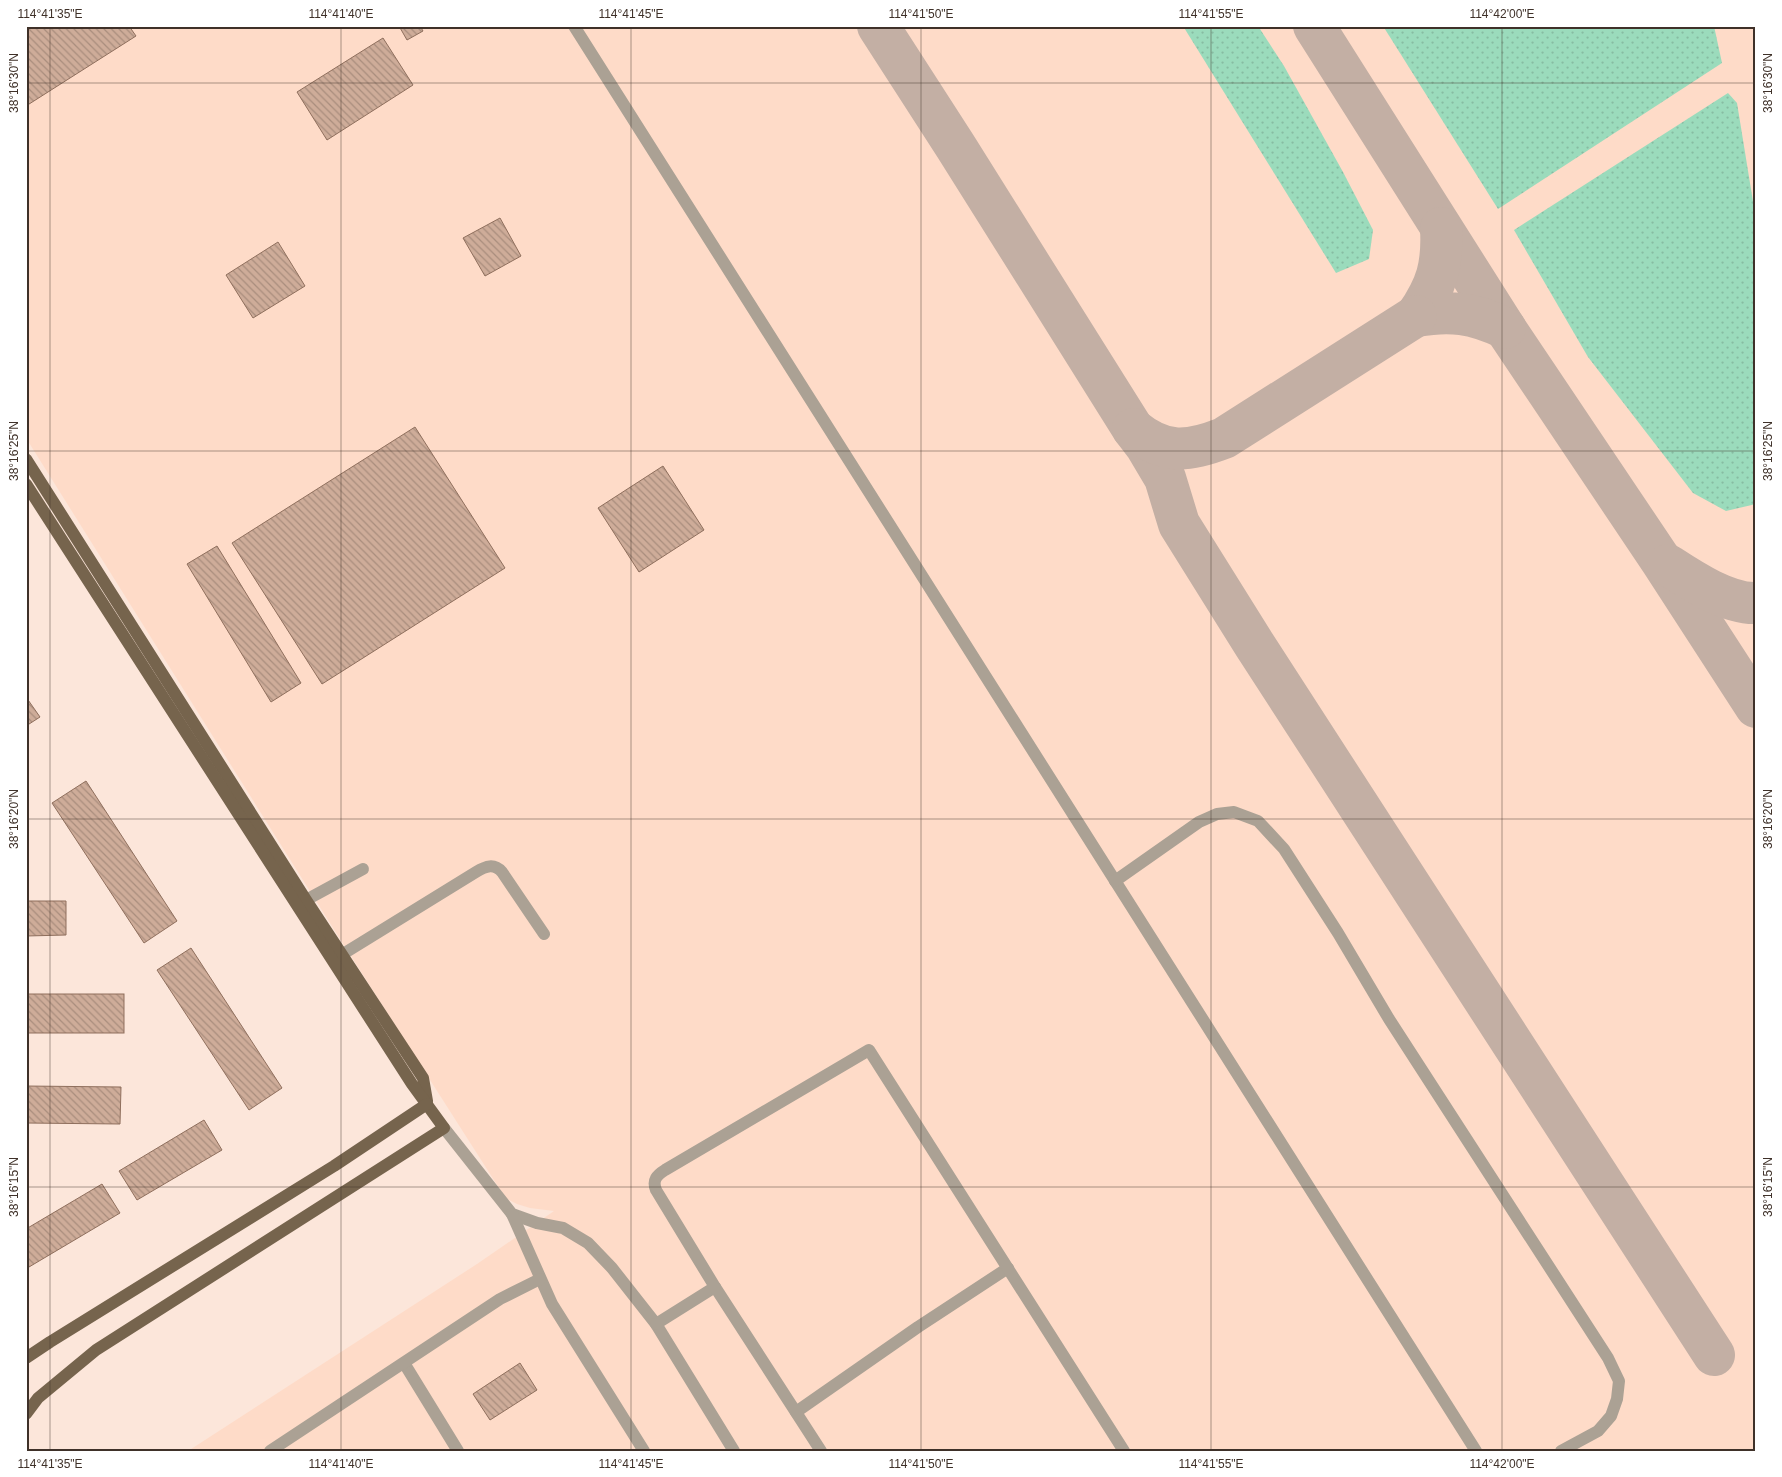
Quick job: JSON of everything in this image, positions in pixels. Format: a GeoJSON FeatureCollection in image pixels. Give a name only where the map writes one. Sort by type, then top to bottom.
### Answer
{"type":"FeatureCollection","features":[{"type":"Feature","properties":{"kind":"main road"},"geometry":{"type":"LineString","coordinates":[[26,458],[306,900],[423,1078],[427,1104]]}},
{"type":"Feature","properties":{"kind":"main road"},"geometry":{"type":"LineString","coordinates":[[26,484],[406,1076],[444,1128],[96,1350],[38,1398],[26,1414]]}},
{"type":"Feature","properties":{"kind":"main road"},"geometry":{"type":"LineString","coordinates":[[26,1358],[334,1166],[427,1104]]}},
{"type":"Feature","properties":{"kind":"lane"},"geometry":{"type":"LineString","coordinates":[[574,26],[1476,1451]]}},
{"type":"Feature","properties":{"kind":"lane"},"geometry":{"type":"LineString","coordinates":[[1115,880],[1199,822],[1217,814],[1234,812],[1258,821],[1284,849],[1338,933],[1389,1020],[1608,1358],[1618,1381],[1617,1399],[1611,1416],[1598,1431],[1562,1451]]}},
{"type":"Feature","properties":{"kind":"lane"},"geometry":{"type":"LineString","coordinates":[[343,954],[476,872],[492,866],[499,869],[544,934]]}},
{"type":"Feature","properties":{"kind":"lane"},"geometry":{"type":"LineString","coordinates":[[306,900],[363,869]]}},
{"type":"Feature","properties":{"kind":"lane"},"geometry":{"type":"LineString","coordinates":[[821,1451],[715,1287],[656,1190],[655,1180],[658,1175],[869,1050],[1124,1451]]}},
{"type":"Feature","properties":{"kind":"lane"},"geometry":{"type":"LineString","coordinates":[[444,1128],[512,1214],[552,1304],[644,1451]]}},
{"type":"Feature","properties":{"kind":"lane"},"geometry":{"type":"LineString","coordinates":[[512,1214],[563,1228],[588,1243],[612,1268],[656,1324],[734,1451]]}},
{"type":"Feature","properties":{"kind":"lane"},"geometry":{"type":"LineString","coordinates":[[796,1412],[918,1327],[1008,1268]]}},
{"type":"Feature","properties":{"kind":"lane"},"geometry":{"type":"LineString","coordinates":[[270,1451],[500,1299],[540,1279]]}},
{"type":"Feature","properties":{"kind":"lane"},"geometry":{"type":"LineString","coordinates":[[656,1324],[715,1287]]}},
{"type":"Feature","properties":{"kind":"lane"},"geometry":{"type":"LineString","coordinates":[[404,1363],[458,1451]]}},
{"type":"Feature","properties":{"kind":"shaded area"},"geometry":{"type":"Polygon","coordinates":[[[26,26],[1756,26],[1756,1451],[188,1451],[477,1264],[554,1211],[530,1208],[517,1204],[507,1199],[499,1188],[333,928],[26,438],[26,26]]]}},
{"type":"Feature","properties":{"kind":"green space"},"geometry":{"type":"Polygon","coordinates":[[[1183,26],[1258,26],[1284,66],[1373,230],[1369,259],[1336,273],[1183,26]]]}},
{"type":"Feature","properties":{"kind":"green space"},"geometry":{"type":"Polygon","coordinates":[[[1383,26],[1714,26],[1722,63],[1498,209],[1383,26]]]}},
{"type":"Feature","properties":{"kind":"green space"},"geometry":{"type":"Polygon","coordinates":[[[1728,93],[1737,103],[1756,220],[1756,504],[1726,511],[1693,493],[1588,357],[1514,230],[1728,93]]]}},
{"type":"Feature","properties":{"kind":"building"},"geometry":{"type":"Polygon","coordinates":[[[26,26],[129,26],[136,36],[26,106],[26,26]]]}},
{"type":"Feature","properties":{"kind":"building"},"geometry":{"type":"Polygon","coordinates":[[[399,26],[420,26],[423,31],[407,40],[399,26]]]}},
{"type":"Feature","properties":{"kind":"building"},"geometry":{"type":"Polygon","coordinates":[[[383,38],[413,85],[327,140],[297,92],[383,38]]]}},
{"type":"Feature","properties":{"kind":"building"},"geometry":{"type":"Polygon","coordinates":[[[500,218],[521,256],[485,276],[463,238],[500,218]]]}},
{"type":"Feature","properties":{"kind":"building"},"geometry":{"type":"Polygon","coordinates":[[[278,242],[305,286],[253,318],[226,275],[278,242]]]}},
{"type":"Feature","properties":{"kind":"building"},"geometry":{"type":"Polygon","coordinates":[[[415,427],[505,568],[322,684],[232,543],[415,427]]]}},
{"type":"Feature","properties":{"kind":"building"},"geometry":{"type":"Polygon","coordinates":[[[663,466],[704,530],[639,572],[598,508],[663,466]]]}},
{"type":"Feature","properties":{"kind":"building"},"geometry":{"type":"Polygon","coordinates":[[[217,546],[301,683],[271,702],[187,564],[217,546]]]}},
{"type":"Feature","properties":{"kind":"building"},"geometry":{"type":"Polygon","coordinates":[[[26,697],[40,717],[26,726],[26,697]]]}},
{"type":"Feature","properties":{"kind":"building"},"geometry":{"type":"Polygon","coordinates":[[[86,781],[177,921],[144,943],[52,803],[86,781]]]}},
{"type":"Feature","properties":{"kind":"building"},"geometry":{"type":"Polygon","coordinates":[[[26,901],[66,901],[66,935],[26,936],[26,901]]]}},
{"type":"Feature","properties":{"kind":"building"},"geometry":{"type":"Polygon","coordinates":[[[191,948],[282,1088],[249,1110],[157,970],[191,948]]]}},
{"type":"Feature","properties":{"kind":"building"},"geometry":{"type":"Polygon","coordinates":[[[26,994],[124,994],[124,1033],[26,1033],[26,994]]]}},
{"type":"Feature","properties":{"kind":"building"},"geometry":{"type":"Polygon","coordinates":[[[26,1086],[121,1087],[120,1124],[26,1123],[26,1086]]]}},
{"type":"Feature","properties":{"kind":"building"},"geometry":{"type":"Polygon","coordinates":[[[204,1120],[222,1150],[137,1200],[119,1171],[204,1120]]]}},
{"type":"Feature","properties":{"kind":"building"},"geometry":{"type":"Polygon","coordinates":[[[102,1184],[120,1213],[29,1267],[26,1262],[26,1229],[102,1184]]]}},
{"type":"Feature","properties":{"kind":"building"},"geometry":{"type":"Polygon","coordinates":[[[520,1363],[537,1390],[490,1420],[473,1394],[520,1363]]]}},
{"type":"Feature","properties":{"kind":"taxiway"},"geometry":{"type":"LineString","coordinates":[[878,26],[1133,429],[1146,446],[1165,478],[1179,524],[1254,644],[1714,1355]]}},
{"type":"Feature","properties":{"kind":"taxiway"},"geometry":{"type":"LineString","coordinates":[[1314,26],[1505,328],[1662,562],[1756,707]]}},
{"type":"Feature","properties":{"kind":"taxiway"},"geometry":{"type":"LineString","coordinates":[[1441,228],[1441,253],[1437,275],[1429,295],[1416,316],[1440,313],[1462,314],[1483,319],[1505,328]]}},
{"type":"Feature","properties":{"kind":"taxiway"},"geometry":{"type":"LineString","coordinates":[[1133,429],[1166,447],[1188,448],[1224,438],[1416,316]]}},
{"type":"Feature","properties":{"kind":"taxiway"},"geometry":{"type":"LineString","coordinates":[[1668,565],[1698,584],[1721,595],[1733,600],[1756,603]]}}]}
